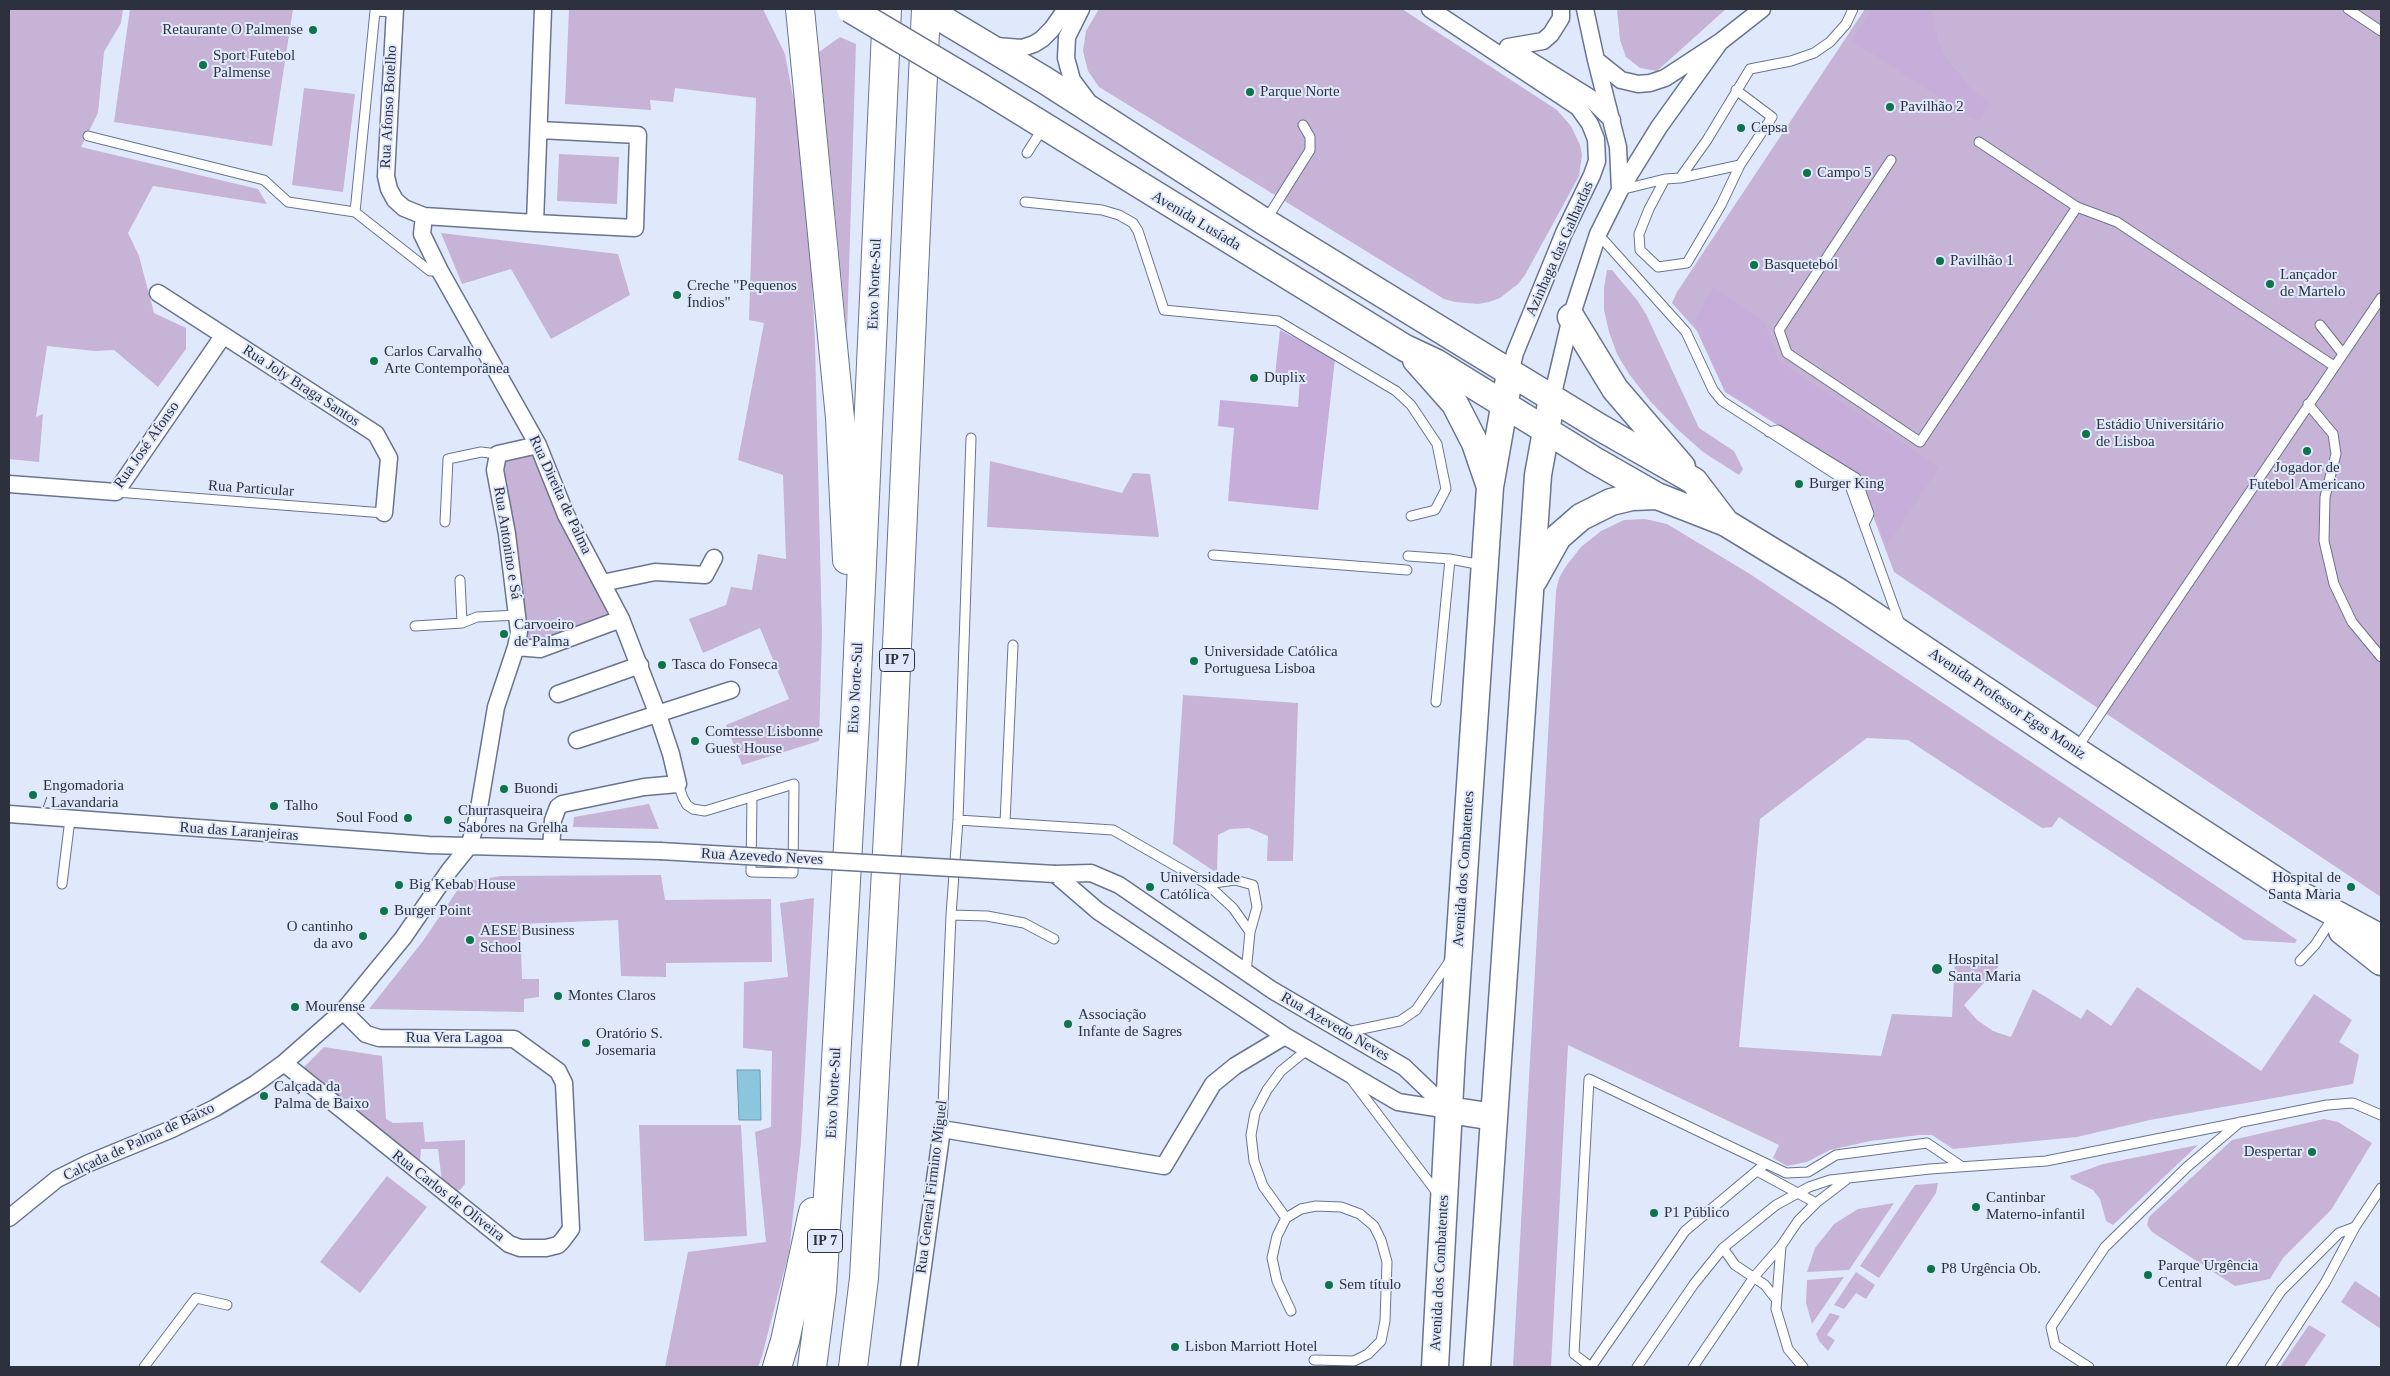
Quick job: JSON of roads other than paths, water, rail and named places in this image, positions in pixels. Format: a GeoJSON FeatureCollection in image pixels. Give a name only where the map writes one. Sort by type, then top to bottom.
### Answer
{"type":"FeatureCollection","features":[{"type":"Feature","properties":{"kind":"highway"},"geometry":{"type":"LineString","coordinates":[[780,9],[788,20],[806,64]]}},
{"type":"Feature","properties":{"kind":"highway"},"geometry":{"type":"LineString","coordinates":[[800,9],[840,418],[855,719]]}},
{"type":"Feature","properties":{"kind":"highway","name":"Eixo Norte-Sul"},"geometry":{"type":"LineString","coordinates":[[812,1367],[822,1291],[834,1115],[855,719],[887,9]]}},
{"type":"Feature","properties":{"kind":"highway","name":"IP 7"},"geometry":{"type":"LineString","coordinates":[[853,1367],[861,1312],[892,757],[926,9]]}},
{"type":"Feature","properties":{"kind":"highway"},"geometry":{"type":"LineString","coordinates":[[777,1367],[786,1341],[834,1115]]}},
{"type":"Feature","properties":{"kind":"highway"},"geometry":{"type":"LineString","coordinates":[[861,1312],[862,1367]]}},
{"type":"Feature","properties":{"kind":"main road","name":"Avenida Lusíada"},"geometry":{"type":"LineString","coordinates":[[850,9],[981,87],[1043,127],[1405,348],[1437,363],[1545,429]]}},
{"type":"Feature","properties":{"kind":"main road"},"geometry":{"type":"LineString","coordinates":[[926,9],[983,42],[1265,222],[1552,398],[1538,475],[1476,1367]]}},
{"type":"Feature","properties":{"kind":"main road"},"geometry":{"type":"LineString","coordinates":[[1571,317],[1615,389],[1694,481]]}},
{"type":"Feature","properties":{"kind":"main road"},"geometry":{"type":"LineString","coordinates":[[1405,348],[1455,404],[1475,443],[1490,487]]}},
{"type":"Feature","properties":{"kind":"main road","name":"Avenida dos Combatentes"},"geometry":{"type":"LineString","coordinates":[[1435,1367],[1459,947],[1490,487],[1510,373]]}},
{"type":"Feature","properties":{"kind":"main road","name":"Avenida Professor Egas Moniz"},"geometry":{"type":"LineString","coordinates":[[1552,398],[1694,481],[1726,523]]}},
{"type":"Feature","properties":{"kind":"main road","name":"Avenida Professor Egas Moniz"},"geometry":{"type":"LineString","coordinates":[[1545,429],[1657,496],[1726,523],[1840,592],[2075,750],[2286,887],[2381,938]]}},
{"type":"Feature","properties":{"kind":"main road"},"geometry":{"type":"LineString","coordinates":[[1531,585],[1558,537],[1581,517],[1611,502],[1657,496]]}},
{"type":"Feature","properties":{"kind":"main road","name":"Avenida Professor Egas Moniz"},"geometry":{"type":"LineString","coordinates":[[2286,887],[2381,962]]}},
{"type":"Feature","properties":{"kind":"main road"},"geometry":{"type":"LineString","coordinates":[[1449,1110],[1494,1117]]}},
{"type":"Feature","properties":{"kind":"street"},"geometry":{"type":"LineString","coordinates":[[535,223],[543,9]]}},
{"type":"Feature","properties":{"kind":"street"},"geometry":{"type":"LineString","coordinates":[[983,42],[1004,48],[1022,48],[1034,44],[1042,40],[1066,9]]}},
{"type":"Feature","properties":{"kind":"street"},"geometry":{"type":"LineString","coordinates":[[1081,9],[1067,37],[1066,60],[1076,87],[1104,118]]}},
{"type":"Feature","properties":{"kind":"street","name":"Azinhaga das Galhardas"},"geometry":{"type":"LineString","coordinates":[[1430,9],[1578,107],[1590,124],[1596,139],[1597,161],[1519,344],[1510,373]]}},
{"type":"Feature","properties":{"kind":"street"},"geometry":{"type":"LineString","coordinates":[[1449,9],[1589,97],[1612,120]]}},
{"type":"Feature","properties":{"kind":"street"},"geometry":{"type":"LineString","coordinates":[[1508,47],[1543,41],[1551,34],[1561,18],[1561,9]]}},
{"type":"Feature","properties":{"kind":"street","name":"Azinhaga das Galhardas"},"geometry":{"type":"LineString","coordinates":[[1585,9],[1618,147],[1620,190]]}},
{"type":"Feature","properties":{"kind":"street","name":"Azinhaga das Galhardas"},"geometry":{"type":"LineString","coordinates":[[1596,60],[1621,80],[1638,84],[1650,83],[1665,78],[1720,42],[1762,9]]}},
{"type":"Feature","properties":{"kind":"street","name":"Rua Afonso Botelho"},"geometry":{"type":"LineString","coordinates":[[395,10],[386,176],[395,200],[404,208],[424,216]]}},
{"type":"Feature","properties":{"kind":"street","name":"Azinhaga das Galhardas"},"geometry":{"type":"LineString","coordinates":[[1552,398],[1571,317],[1598,234],[1620,190],[1659,127],[1720,42]]}},
{"type":"Feature","properties":{"kind":"street"},"geometry":{"type":"LineString","coordinates":[[424,216],[634,228],[638,135],[539,130]]}},
{"type":"Feature","properties":{"kind":"street","name":"Rua Direita de Palma"},"geometry":{"type":"LineString","coordinates":[[424,216],[422,234],[440,271],[538,445],[566,515],[622,619],[658,715],[671,754],[678,784]]}},
{"type":"Feature","properties":{"kind":"street","name":"Rua Joly Braga Santos"},"geometry":{"type":"LineString","coordinates":[[158,293],[376,434],[389,458],[384,513]]}},
{"type":"Feature","properties":{"kind":"street","name":"Rua José Afonso"},"geometry":{"type":"LineString","coordinates":[[9,484],[116,492],[223,336]]}},
{"type":"Feature","properties":{"kind":"street"},"geometry":{"type":"LineString","coordinates":[[498,454],[538,445]]}},
{"type":"Feature","properties":{"kind":"street","name":"Rua Antonino e Sá"},"geometry":{"type":"LineString","coordinates":[[468,846],[477,820],[496,707],[516,647],[518,616],[496,478],[498,454]]}},
{"type":"Feature","properties":{"kind":"street"},"geometry":{"type":"LineString","coordinates":[[602,583],[655,572],[705,575],[714,558]]}},
{"type":"Feature","properties":{"kind":"street"},"geometry":{"type":"LineString","coordinates":[[516,647],[540,649],[622,619]]}},
{"type":"Feature","properties":{"kind":"street"},"geometry":{"type":"LineString","coordinates":[[558,694],[640,665]]}},
{"type":"Feature","properties":{"kind":"street"},"geometry":{"type":"LineString","coordinates":[[577,740],[731,690]]}},
{"type":"Feature","properties":{"kind":"street"},"geometry":{"type":"LineString","coordinates":[[551,848],[553,820],[558,807],[562,804],[644,787],[678,784]]}},
{"type":"Feature","properties":{"kind":"street","name":"Rua das Laranjeiras"},"geometry":{"type":"LineString","coordinates":[[9,814],[419,845],[468,846]]}},
{"type":"Feature","properties":{"kind":"street","name":"Rua Azevedo Neves"},"geometry":{"type":"LineString","coordinates":[[468,846],[660,851],[1056,874],[1091,873],[1119,885],[1246,972],[1342,1033],[1404,1067],[1449,1110]]}},
{"type":"Feature","properties":{"kind":"street","name":"Calçada de Palma de Baixo"},"geometry":{"type":"LineString","coordinates":[[9,1218],[22,1205],[57,1179],[89,1163],[172,1129],[254,1084],[284,1063],[343,1012],[388,957],[468,846]]}},
{"type":"Feature","properties":{"kind":"street"},"geometry":{"type":"LineString","coordinates":[[1056,874],[1098,911],[1285,1036],[1398,1102],[1449,1110]]}},
{"type":"Feature","properties":{"kind":"street","name":"Rua Vera Lagoa"},"geometry":{"type":"LineString","coordinates":[[343,1012],[366,1034],[379,1038],[514,1039],[562,1076]]}},
{"type":"Feature","properties":{"kind":"street"},"geometry":{"type":"LineString","coordinates":[[942,1129],[1164,1166],[1213,1084],[1235,1066],[1285,1036]]}},
{"type":"Feature","properties":{"kind":"street","name":"Rua Carlos de Oliveira"},"geometry":{"type":"LineString","coordinates":[[284,1063],[509,1244],[520,1248],[552,1247],[562,1241],[571,1229],[564,1083],[562,1076]]}},
{"type":"Feature","properties":{"kind":"street","name":"Rua General Firmino Miguel"},"geometry":{"type":"LineString","coordinates":[[909,1367],[942,1129]]}},
{"type":"Feature","properties":{"kind":"lane"},"geometry":{"type":"LineString","coordinates":[[1680,178],[1707,140],[1750,69],[1791,61],[1814,53],[1830,42],[1846,24],[1853,9]]}},
{"type":"Feature","properties":{"kind":"lane"},"geometry":{"type":"LineString","coordinates":[[2348,9],[2381,31]]}},
{"type":"Feature","properties":{"kind":"lane"},"geometry":{"type":"LineString","coordinates":[[355,212],[375,11],[395,10]]}},
{"type":"Feature","properties":{"kind":"lane"},"geometry":{"type":"LineString","coordinates":[[1665,179],[1649,209],[1639,234],[1640,250],[1658,267],[1686,263],[1721,205],[1740,165],[1772,117],[1736,90]]}},
{"type":"Feature","properties":{"kind":"lane"},"geometry":{"type":"LineString","coordinates":[[1265,222],[1310,150],[1310,137],[1303,125]]}},
{"type":"Feature","properties":{"kind":"lane"},"geometry":{"type":"LineString","coordinates":[[1027,153],[1043,127]]}},
{"type":"Feature","properties":{"kind":"lane"},"geometry":{"type":"LineString","coordinates":[[88,136],[264,180],[288,202],[355,212],[430,271],[440,271]]}},
{"type":"Feature","properties":{"kind":"lane"},"geometry":{"type":"LineString","coordinates":[[1979,142],[2077,207],[2118,222],[2334,366]]}},
{"type":"Feature","properties":{"kind":"lane"},"geometry":{"type":"LineString","coordinates":[[1891,160],[1778,330],[1787,353],[1920,442],[2077,207]]}},
{"type":"Feature","properties":{"kind":"lane"},"geometry":{"type":"LineString","coordinates":[[1620,190],[1665,179],[1680,178],[1740,165]]}},
{"type":"Feature","properties":{"kind":"lane"},"geometry":{"type":"LineString","coordinates":[[1025,202],[1102,210],[1119,214],[1133,223],[1138,231],[1164,310],[1278,321],[1396,391],[1411,405],[1437,444],[1446,489],[1435,510],[1410,516]]}},
{"type":"Feature","properties":{"kind":"lane"},"geometry":{"type":"LineString","coordinates":[[1598,234],[1686,332],[1713,390],[1722,401],[1849,483],[1903,634]]}},
{"type":"Feature","properties":{"kind":"lane"},"geometry":{"type":"LineString","coordinates":[[2075,750],[2381,298]]}},
{"type":"Feature","properties":{"kind":"lane"},"geometry":{"type":"LineString","coordinates":[[2320,325],[2342,354]]}},
{"type":"Feature","properties":{"kind":"lane"},"geometry":{"type":"LineString","coordinates":[[2308,404],[2333,434],[2336,454],[2325,497],[2324,541],[2334,584],[2352,622],[2381,657]]}},
{"type":"Feature","properties":{"kind":"lane","name":"Rua General Firmino Miguel"},"geometry":{"type":"LineString","coordinates":[[942,1129],[958,820],[971,438]]}},
{"type":"Feature","properties":{"kind":"lane"},"geometry":{"type":"LineString","coordinates":[[445,522],[448,459],[481,452],[498,454]]}},
{"type":"Feature","properties":{"kind":"lane","name":"Rua Particular"},"geometry":{"type":"LineString","coordinates":[[116,492],[384,513]]}},
{"type":"Feature","properties":{"kind":"lane"},"geometry":{"type":"LineString","coordinates":[[1213,555],[1407,570]]}},
{"type":"Feature","properties":{"kind":"lane"},"geometry":{"type":"LineString","coordinates":[[1408,556],[1450,559],[1485,566]]}},
{"type":"Feature","properties":{"kind":"lane"},"geometry":{"type":"LineString","coordinates":[[1436,702],[1450,559]]}},
{"type":"Feature","properties":{"kind":"lane"},"geometry":{"type":"LineString","coordinates":[[460,580],[462,623]]}},
{"type":"Feature","properties":{"kind":"lane"},"geometry":{"type":"LineString","coordinates":[[415,626],[462,623],[477,617],[518,616]]}},
{"type":"Feature","properties":{"kind":"lane"},"geometry":{"type":"LineString","coordinates":[[1005,823],[1013,645]]}},
{"type":"Feature","properties":{"kind":"lane"},"geometry":{"type":"LineString","coordinates":[[678,784],[683,798],[693,809],[699,811],[715,810],[794,784],[793,873],[752,872],[752,798]]}},
{"type":"Feature","properties":{"kind":"lane"},"geometry":{"type":"LineString","coordinates":[[62,884],[70,819]]}},
{"type":"Feature","properties":{"kind":"lane"},"geometry":{"type":"LineString","coordinates":[[958,820],[1113,830],[1207,884],[1234,908],[1250,932]]}},
{"type":"Feature","properties":{"kind":"lane"},"geometry":{"type":"LineString","coordinates":[[1207,884],[1234,880],[1253,885],[1257,907],[1250,932],[1246,972]]}},
{"type":"Feature","properties":{"kind":"lane"},"geometry":{"type":"LineString","coordinates":[[952,915],[987,916],[1024,923],[1054,939]]}},
{"type":"Feature","properties":{"kind":"lane"},"geometry":{"type":"LineString","coordinates":[[2300,961],[2315,946],[2330,922]]}},
{"type":"Feature","properties":{"kind":"lane"},"geometry":{"type":"LineString","coordinates":[[1342,1033],[1400,1021],[1416,1010],[1459,947]]}},
{"type":"Feature","properties":{"kind":"lane"},"geometry":{"type":"LineString","coordinates":[[1286,1218],[1263,1186],[1254,1161],[1250,1135],[1255,1113],[1267,1090],[1281,1071],[1308,1049]]}},
{"type":"Feature","properties":{"kind":"lane"},"geometry":{"type":"LineString","coordinates":[[1345,1071],[1444,1202]]}},
{"type":"Feature","properties":{"kind":"lane"},"geometry":{"type":"LineString","coordinates":[[1765,1164],[1685,1231],[1591,1367],[1574,1354],[1589,1079],[1786,1174],[1808,1172],[1836,1155],[1927,1143],[1961,1166]]}},
{"type":"Feature","properties":{"kind":"lane"},"geometry":{"type":"LineString","coordinates":[[1637,1367],[1694,1284],[1723,1248],[1776,1205],[1797,1192],[1830,1180],[1846,1180],[1961,1166],[2046,1161],[2242,1120],[2327,1105],[2353,1103],[2381,1115]]}},
{"type":"Feature","properties":{"kind":"lane"},"geometry":{"type":"LineString","coordinates":[[2089,1367],[2055,1344],[2051,1327],[2105,1247],[2187,1167],[2242,1120]]}},
{"type":"Feature","properties":{"kind":"lane"},"geometry":{"type":"LineString","coordinates":[[1757,1171],[1816,1203]]}},
{"type":"Feature","properties":{"kind":"lane"},"geometry":{"type":"LineString","coordinates":[[1693,1367],[1754,1278],[1781,1246],[1798,1221],[1816,1203],[1846,1180]]}},
{"type":"Feature","properties":{"kind":"lane"},"geometry":{"type":"LineString","coordinates":[[2270,1367],[2325,1283],[2355,1227],[2381,1188]]}},
{"type":"Feature","properties":{"kind":"lane"},"geometry":{"type":"LineString","coordinates":[[1291,1311],[1277,1281],[1272,1258],[1277,1236],[1286,1218],[1301,1209],[1316,1206],[1341,1207],[1360,1214],[1374,1226],[1381,1240],[1387,1262],[1385,1321],[1380,1341],[1368,1354],[1354,1360],[1314,1360]]}},
{"type":"Feature","properties":{"kind":"lane"},"geometry":{"type":"LineString","coordinates":[[2231,1367],[2281,1291],[2339,1233],[2355,1227]]}},
{"type":"Feature","properties":{"kind":"lane"},"geometry":{"type":"LineString","coordinates":[[1781,1246],[1775,1298],[1776,1309],[1788,1349],[1803,1367]]}},
{"type":"Feature","properties":{"kind":"lane"},"geometry":{"type":"LineString","coordinates":[[1723,1248],[1735,1265],[1765,1285],[1775,1298]]}},
{"type":"Feature","properties":{"kind":"lane"},"geometry":{"type":"LineString","coordinates":[[144,1367],[196,1298],[227,1305]]}},
{"type":"Feature","properties":{"kind":"water"},"geometry":{"type":"Polygon","coordinates":[[[737,1070],[760,1070],[761,1120],[739,1120],[737,1070]]]}},
{"type":"Feature","properties":{"kind":"place","name":"Retaurante O Palmense"},"geometry":{"type":"Point","coordinates":[313,30]}},
{"type":"Feature","properties":{"kind":"place","name":"Sport Futebol Palmense"},"geometry":{"type":"Point","coordinates":[203,65]}},
{"type":"Feature","properties":{"kind":"place","name":"Parque Norte"},"geometry":{"type":"Point","coordinates":[1250,92]}},
{"type":"Feature","properties":{"kind":"place","name":"Pavilhão 2"},"geometry":{"type":"Point","coordinates":[1890,107]}},
{"type":"Feature","properties":{"kind":"place","name":"Cepsa"},"geometry":{"type":"Point","coordinates":[1741,128]}},
{"type":"Feature","properties":{"kind":"place","name":"Campo 5"},"geometry":{"type":"Point","coordinates":[1807,173]}},
{"type":"Feature","properties":{"kind":"place","name":"Pavilhão 1"},"geometry":{"type":"Point","coordinates":[1940,261]}},
{"type":"Feature","properties":{"kind":"place","name":"Basquetebol"},"geometry":{"type":"Point","coordinates":[1754,265]}},
{"type":"Feature","properties":{"kind":"place","name":"Lançador de Martelo"},"geometry":{"type":"Point","coordinates":[2270,284]}},
{"type":"Feature","properties":{"kind":"place","name":"Creche \"Pequenos Índios\""},"geometry":{"type":"Point","coordinates":[677,295]}},
{"type":"Feature","properties":{"kind":"place","name":"Carlos Carvalho Arte Contemporãnea"},"geometry":{"type":"Point","coordinates":[374,361]}},
{"type":"Feature","properties":{"kind":"place","name":"Duplix"},"geometry":{"type":"Point","coordinates":[1254,378]}},
{"type":"Feature","properties":{"kind":"place","name":"Estádio Universitário de Lisboa"},"geometry":{"type":"Point","coordinates":[2086,434]}},
{"type":"Feature","properties":{"kind":"place","name":"Jogador de Futebol Americano"},"geometry":{"type":"Point","coordinates":[2307,451]}},
{"type":"Feature","properties":{"kind":"place","name":"Burger King"},"geometry":{"type":"Point","coordinates":[1799,484]}},
{"type":"Feature","properties":{"kind":"place","name":"Carvoeiro de Palma"},"geometry":{"type":"Point","coordinates":[504,634]}},
{"type":"Feature","properties":{"kind":"place","name":"Universidade Católica Portuguesa Lisboa"},"geometry":{"type":"Point","coordinates":[1194,661]}},
{"type":"Feature","properties":{"kind":"place","name":"Tasca do Fonseca"},"geometry":{"type":"Point","coordinates":[662,665]}},
{"type":"Feature","properties":{"kind":"place","name":"Comtesse Lisbonne Guest House"},"geometry":{"type":"Point","coordinates":[695,741]}},
{"type":"Feature","properties":{"kind":"place","name":"Buondi"},"geometry":{"type":"Point","coordinates":[504,789]}},
{"type":"Feature","properties":{"kind":"place","name":"Engomadoria / Lavandaria"},"geometry":{"type":"Point","coordinates":[33,795]}},
{"type":"Feature","properties":{"kind":"place","name":"Talho"},"geometry":{"type":"Point","coordinates":[274,806]}},
{"type":"Feature","properties":{"kind":"place","name":"Soul Food"},"geometry":{"type":"Point","coordinates":[408,818]}},
{"type":"Feature","properties":{"kind":"place","name":"Churrasqueira Sabores na Grelha"},"geometry":{"type":"Point","coordinates":[448,820]}},
{"type":"Feature","properties":{"kind":"place","name":"Big Kebab House"},"geometry":{"type":"Point","coordinates":[399,885]}},
{"type":"Feature","properties":{"kind":"place","name":"Universidade Católica"},"geometry":{"type":"Point","coordinates":[1150,887]}},
{"type":"Feature","properties":{"kind":"place","name":"Hospital de Santa Maria"},"geometry":{"type":"Point","coordinates":[2351,887]}},
{"type":"Feature","properties":{"kind":"place","name":"Burger Point"},"geometry":{"type":"Point","coordinates":[384,911]}},
{"type":"Feature","properties":{"kind":"place","name":"O cantinho da avo"},"geometry":{"type":"Point","coordinates":[363,936]}},
{"type":"Feature","properties":{"kind":"place","name":"AESE Business School"},"geometry":{"type":"Point","coordinates":[470,940]}},
{"type":"Feature","properties":{"kind":"place","name":"Hospital Santa Maria"},"geometry":{"type":"Point","coordinates":[1937,969]}},
{"type":"Feature","properties":{"kind":"place","name":"Montes Claros"},"geometry":{"type":"Point","coordinates":[558,996]}},
{"type":"Feature","properties":{"kind":"place","name":"Mourense"},"geometry":{"type":"Point","coordinates":[295,1007]}},
{"type":"Feature","properties":{"kind":"place","name":"Associação Infante de Sagres"},"geometry":{"type":"Point","coordinates":[1068,1024]}},
{"type":"Feature","properties":{"kind":"place","name":"Oratório S. Josemaria"},"geometry":{"type":"Point","coordinates":[586,1043]}},
{"type":"Feature","properties":{"kind":"place","name":"Calçada da Palma de Baixo"},"geometry":{"type":"Point","coordinates":[264,1096]}},
{"type":"Feature","properties":{"kind":"place","name":"Despertar"},"geometry":{"type":"Point","coordinates":[2312,1152]}},
{"type":"Feature","properties":{"kind":"place","name":"Cantinbar Materno-infantil"},"geometry":{"type":"Point","coordinates":[1976,1207]}},
{"type":"Feature","properties":{"kind":"place","name":"P1 Público"},"geometry":{"type":"Point","coordinates":[1654,1213]}},
{"type":"Feature","properties":{"kind":"place","name":"P8 Urgência Ob."},"geometry":{"type":"Point","coordinates":[1931,1269]}},
{"type":"Feature","properties":{"kind":"place","name":"Parque Urgência Central"},"geometry":{"type":"Point","coordinates":[2148,1275]}},
{"type":"Feature","properties":{"kind":"place","name":"Sem título"},"geometry":{"type":"Point","coordinates":[1329,1285]}},
{"type":"Feature","properties":{"kind":"place","name":"Lisbon Marriott Hotel"},"geometry":{"type":"Point","coordinates":[1175,1347]}}]}
